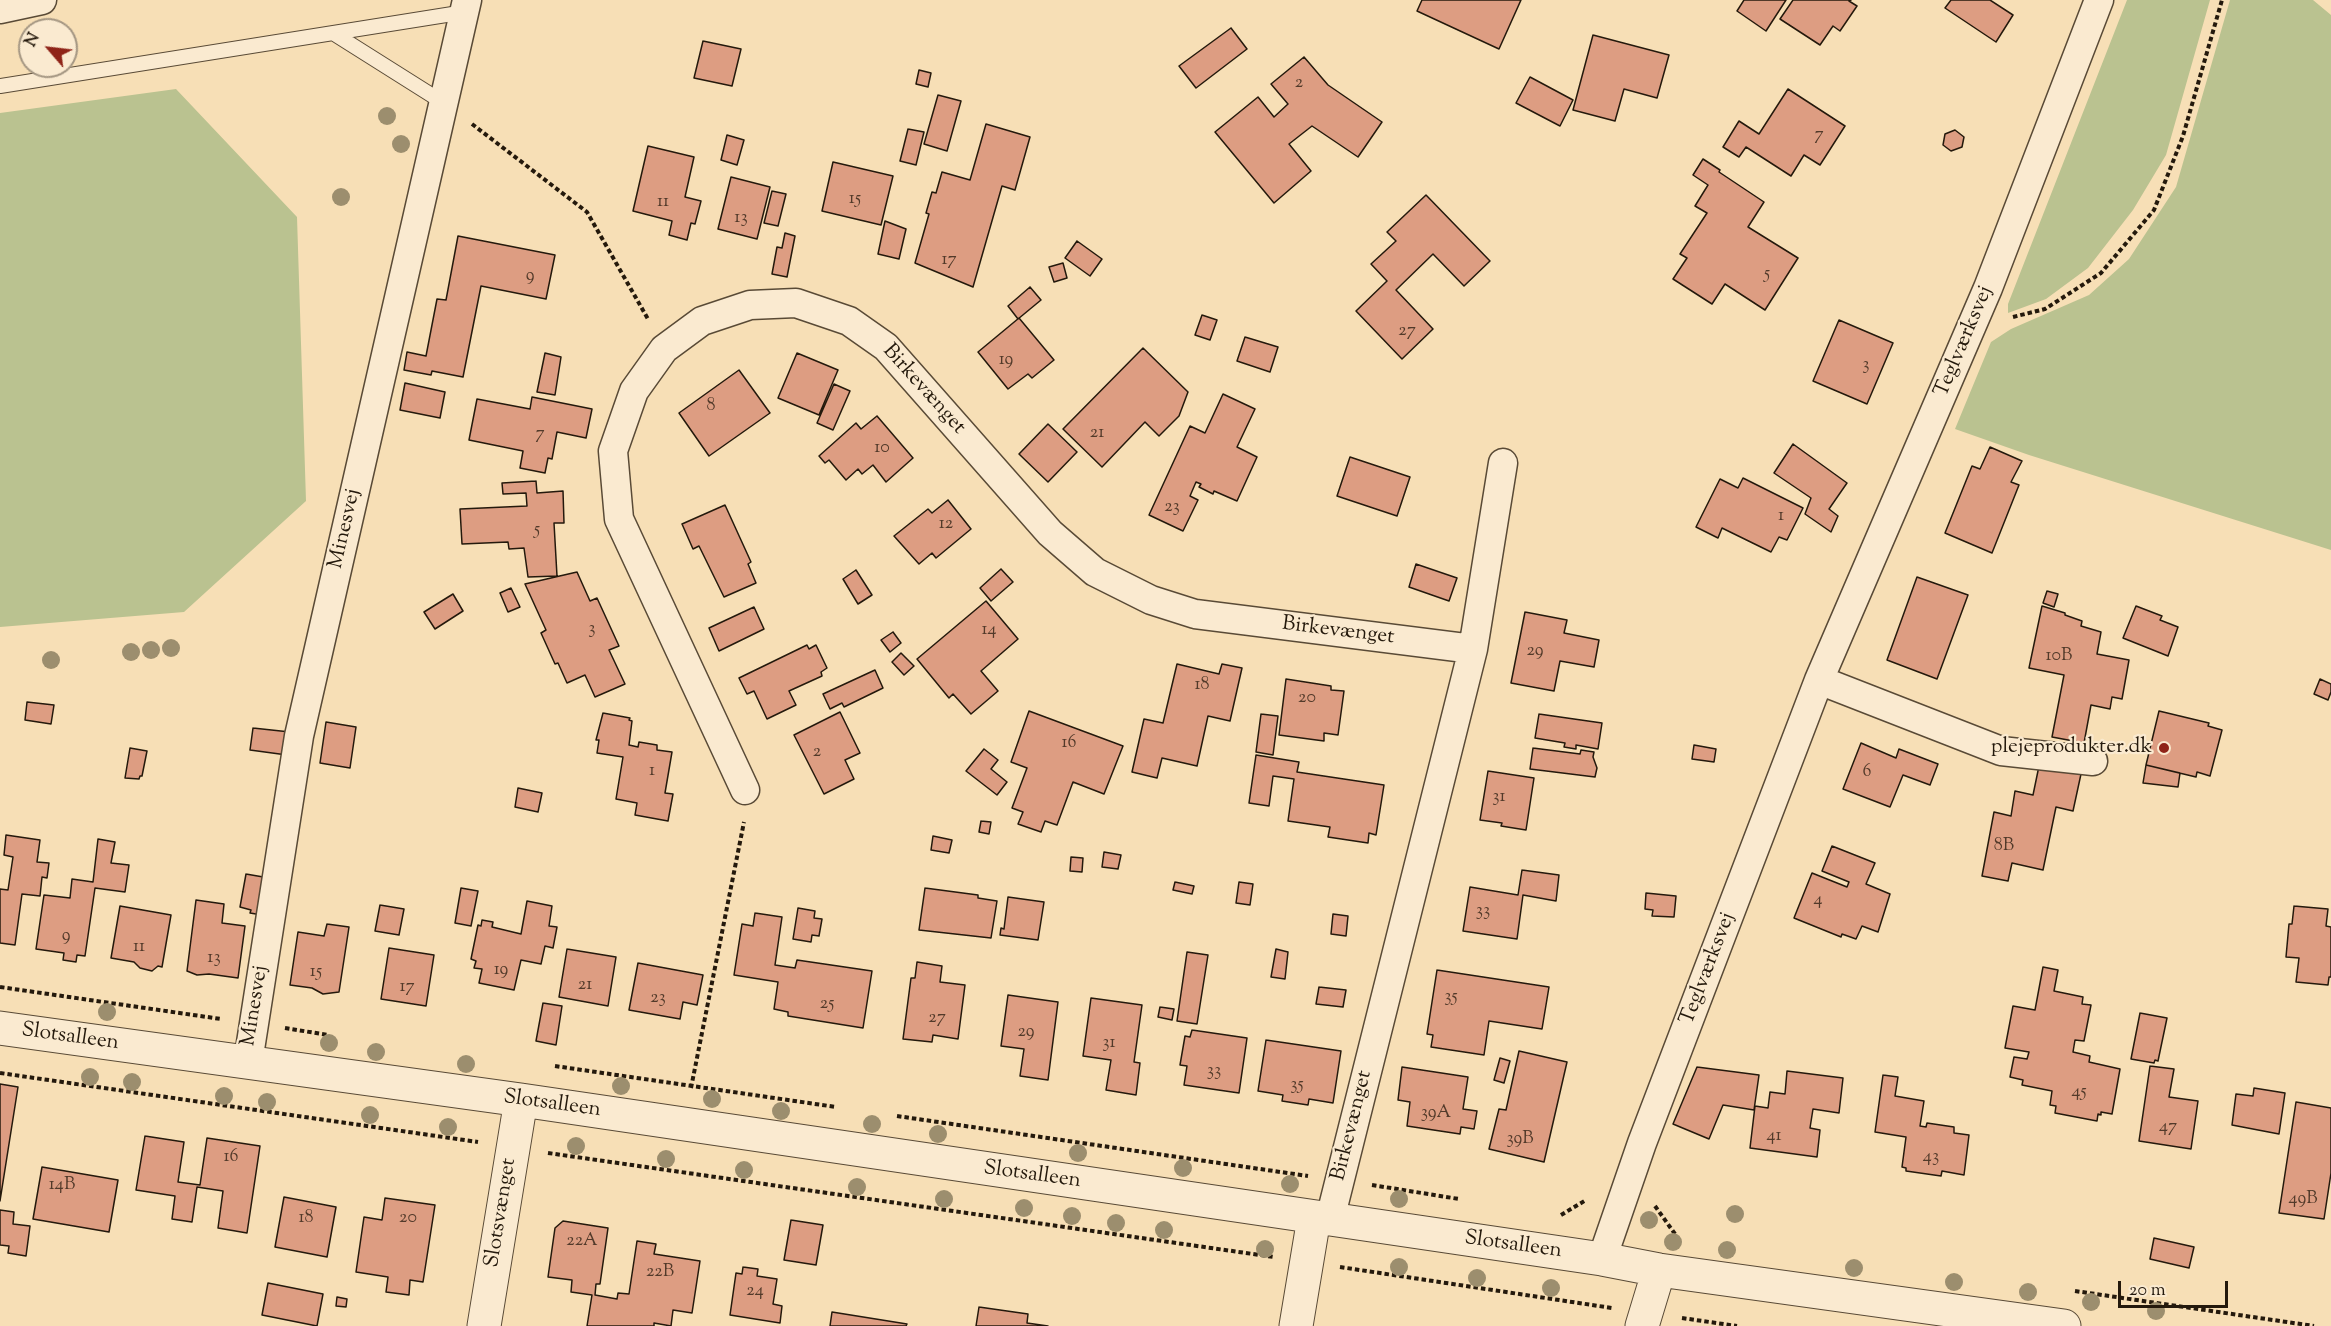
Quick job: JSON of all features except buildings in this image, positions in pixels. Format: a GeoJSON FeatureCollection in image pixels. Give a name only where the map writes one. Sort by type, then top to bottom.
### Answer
{"type":"FeatureCollection","features":[{"type":"Feature","properties":{"kind":"street"},"geometry":{"type":"LineString","coordinates":[[0,9],[42,0]]}},
{"type":"Feature","properties":{"kind":"street","name":"Teglværksvej"},"geometry":{"type":"LineString","coordinates":[[1602,1259],[1642,1143],[1819,680],[1971,327],[2099,0]]}},
{"type":"Feature","properties":{"kind":"street","name":"Minesvej"},"geometry":{"type":"LineString","coordinates":[[248,1062],[299,736],[466,6]]}},
{"type":"Feature","properties":{"kind":"street","name":"Birkevænget"},"geometry":{"type":"LineString","coordinates":[[745,790],[619,519],[613,451],[634,391],[664,349],[702,321],[750,305],[796,303],[849,321],[886,347],[1050,533],[1095,572],[1150,600],[1195,614],[1473,649]]}},
{"type":"Feature","properties":{"kind":"street","name":"Birkevænget"},"geometry":{"type":"LineString","coordinates":[[1322,1219],[1473,649],[1503,463]]}},
{"type":"Feature","properties":{"kind":"street"},"geometry":{"type":"LineString","coordinates":[[1819,680],[2001,751],[2094,761]]}},
{"type":"Feature","properties":{"kind":"street","name":"Slotsalleen"},"geometry":{"type":"LineString","coordinates":[[0,1028],[521,1100],[1602,1259],[1659,1270],[2064,1326]]}},
{"type":"Feature","properties":{"kind":"street","name":"Slotsvænget"},"geometry":{"type":"LineString","coordinates":[[484,1326],[521,1100]]}},
{"type":"Feature","properties":{"kind":"street"},"geometry":{"type":"LineString","coordinates":[[1296,1326],[1307,1262],[1322,1219]]}},
{"type":"Feature","properties":{"kind":"street"},"geometry":{"type":"LineString","coordinates":[[1644,1320],[1659,1270]]}},
{"type":"Feature","properties":{"kind":"lane"},"geometry":{"type":"LineString","coordinates":[[0,86],[333,33],[466,6]]}},
{"type":"Feature","properties":{"kind":"lane"},"geometry":{"type":"LineString","coordinates":[[333,33],[444,103]]}},
{"type":"Feature","properties":{"kind":"path"},"geometry":{"type":"LineString","coordinates":[[1971,327],[2045,309],[2101,273],[2154,210],[2183,136],[2222,0]]}},
{"type":"Feature","properties":{"kind":"path"},"geometry":{"type":"LineString","coordinates":[[444,103],[587,212],[664,349]]}},
{"type":"Feature","properties":{"kind":"path"},"geometry":{"type":"LineString","coordinates":[[683,1124],[746,814],[745,790]]}},
{"type":"Feature","properties":{"kind":"path"},"geometry":{"type":"LineString","coordinates":[[0,1073],[1307,1262],[1644,1320],[1737,1326]]}},
{"type":"Feature","properties":{"kind":"green space"},"geometry":{"type":"Polygon","coordinates":[[[2127,0],[2210,0],[2166,155],[2133,210],[2088,268],[2046,299],[2008,313],[2008,304],[2127,0]]]}},
{"type":"Feature","properties":{"kind":"green space"},"geometry":{"type":"Polygon","coordinates":[[[2230,0],[2313,0],[2331,15],[2331,550],[2029,455],[1955,429],[1991,342],[2011,329],[2089,295],[2129,259],[2176,187],[2230,0]]]}},
{"type":"Feature","properties":{"kind":"green space"},"geometry":{"type":"Polygon","coordinates":[[[176,89],[297,217],[306,501],[184,612],[0,627],[0,113],[176,89]]]}},
{"type":"Feature","properties":{"kind":"place","name":"plejeprodukter.dk"},"geometry":{"type":"Point","coordinates":[2164,748]}}]}
